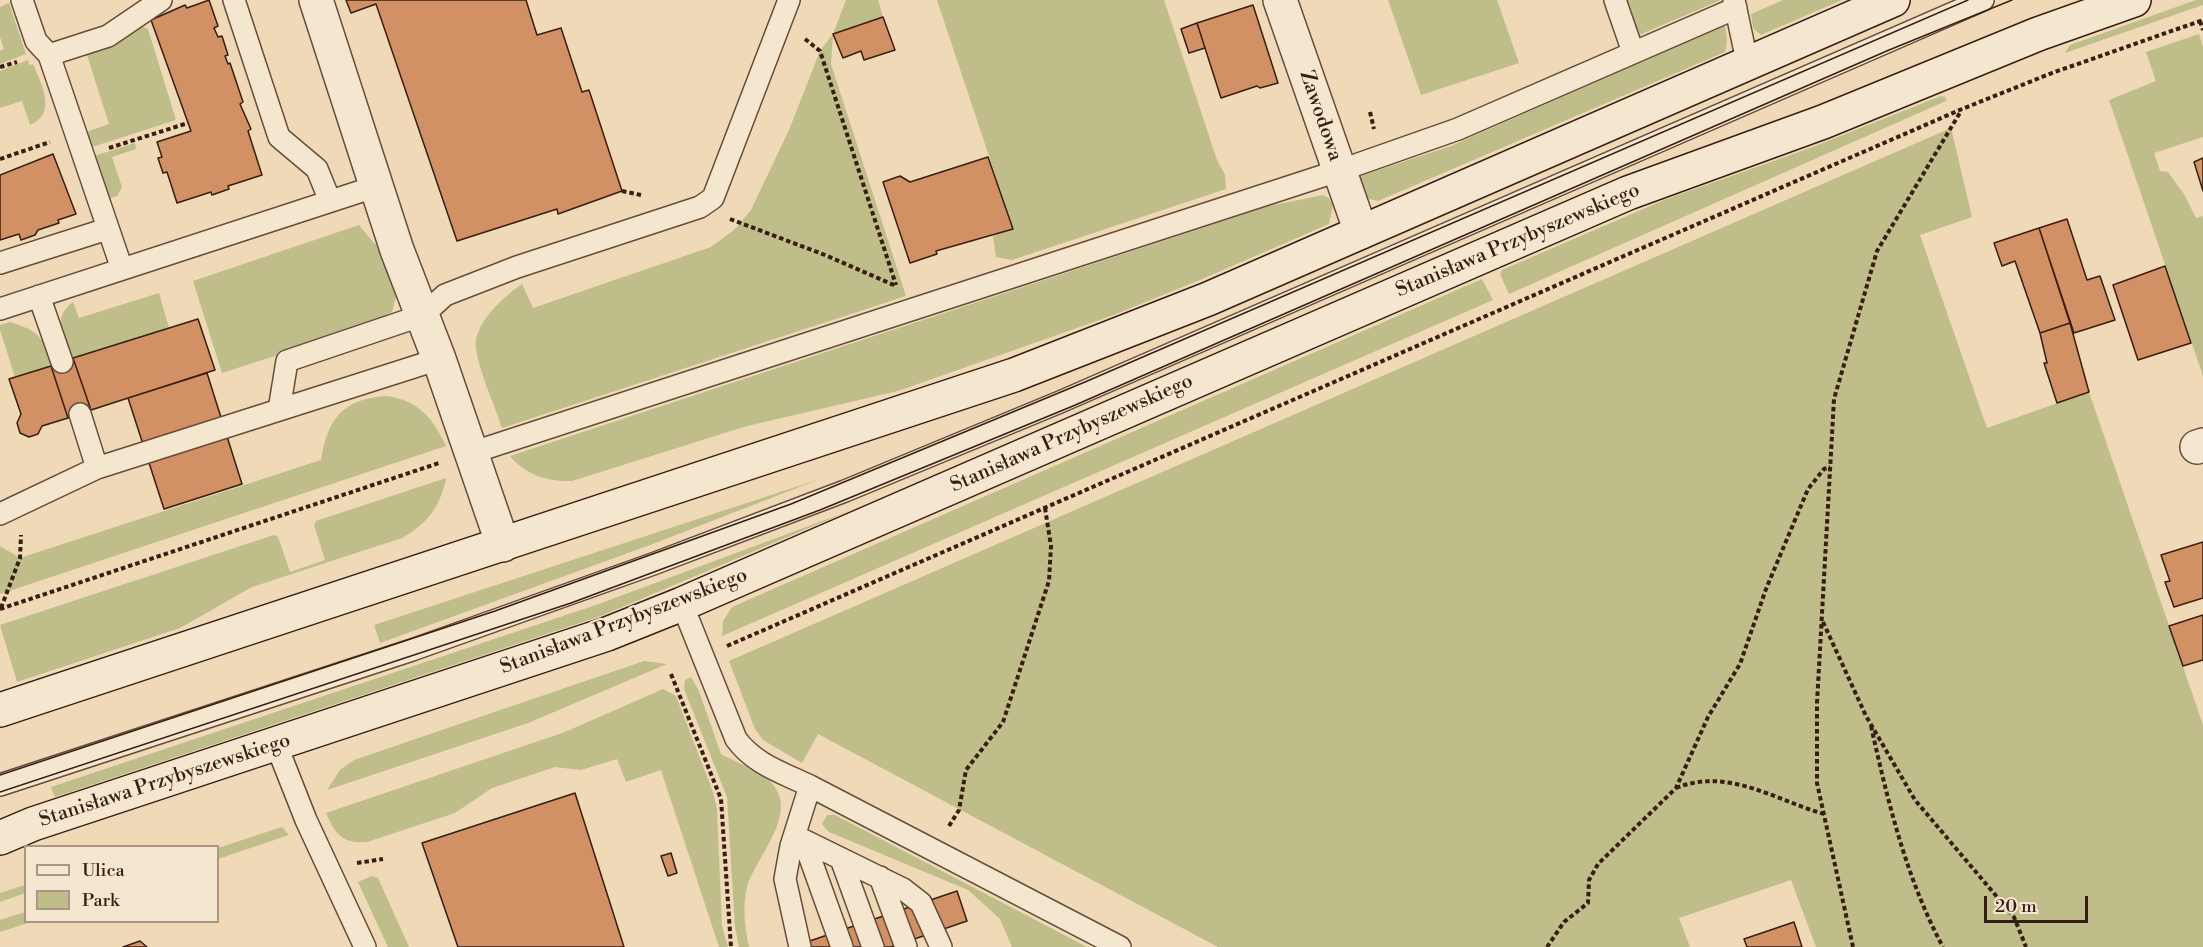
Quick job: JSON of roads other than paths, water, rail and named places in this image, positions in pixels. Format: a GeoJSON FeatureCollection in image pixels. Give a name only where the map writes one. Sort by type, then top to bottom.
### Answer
{"type":"FeatureCollection","features":[{"type":"Feature","properties":{"kind":"main road"},"geometry":{"type":"LineString","coordinates":[[316,0],[397,250],[439,359],[503,545]]}},
{"type":"Feature","properties":{"kind":"main road","name":"Zawodowa"},"geometry":{"type":"LineString","coordinates":[[1280,0],[1361,232]]}},
{"type":"Feature","properties":{"kind":"main road"},"geometry":{"type":"LineString","coordinates":[[0,710],[1014,375],[1208,300],[1893,0]]}},
{"type":"Feature","properties":{"kind":"main road","name":"Stanisława Przybyszewskiego"},"geometry":{"type":"LineString","coordinates":[[0,838],[33,824],[562,650],[682,604],[1617,198],[1823,122],[2038,34],[2134,0]]}},
{"type":"Feature","properties":{"kind":"lane"},"geometry":{"type":"LineString","coordinates":[[22,0],[36,41],[48,55],[122,269]]}},
{"type":"Feature","properties":{"kind":"lane"},"geometry":{"type":"LineString","coordinates":[[48,55],[108,36],[160,0]]}},
{"type":"Feature","properties":{"kind":"lane"},"geometry":{"type":"LineString","coordinates":[[234,0],[279,137],[317,169],[330,201]]}},
{"type":"Feature","properties":{"kind":"lane"},"geometry":{"type":"LineString","coordinates":[[279,410],[287,361],[423,315],[446,295],[498,274],[700,207],[713,198],[789,0]]}},
{"type":"Feature","properties":{"kind":"lane"},"geometry":{"type":"LineString","coordinates":[[1615,0],[1633,52]]}},
{"type":"Feature","properties":{"kind":"lane"},"geometry":{"type":"LineString","coordinates":[[0,785],[412,650],[653,564],[845,491],[1071,398],[1983,0]]}},
{"type":"Feature","properties":{"kind":"lane"},"geometry":{"type":"LineString","coordinates":[[471,453],[1339,170],[1458,129],[1735,4],[1744,46],[1751,63]]}},
{"type":"Feature","properties":{"kind":"lane"},"geometry":{"type":"LineString","coordinates":[[0,309],[377,186]]}},
{"type":"Feature","properties":{"kind":"lane"},"geometry":{"type":"LineString","coordinates":[[0,263],[107,229]]}},
{"type":"Feature","properties":{"kind":"lane"},"geometry":{"type":"LineString","coordinates":[[39,296],[62,362]]}},
{"type":"Feature","properties":{"kind":"lane"},"geometry":{"type":"LineString","coordinates":[[4,512],[98,468],[439,359]]}},
{"type":"Feature","properties":{"kind":"lane"},"geometry":{"type":"LineString","coordinates":[[80,414],[98,468]]}},
{"type":"Feature","properties":{"kind":"lane"},"geometry":{"type":"LineString","coordinates":[[682,604],[736,739],[745,752],[758,761],[1120,947]]}},
{"type":"Feature","properties":{"kind":"lane"},"geometry":{"type":"LineString","coordinates":[[276,744],[306,820],[365,947]]}},
{"type":"Feature","properties":{"kind":"lane"},"geometry":{"type":"LineString","coordinates":[[800,947],[785,879],[799,839],[810,786]]}},
{"type":"Feature","properties":{"kind":"lane"},"geometry":{"type":"LineString","coordinates":[[799,839],[903,889],[921,903],[941,947]]}},
{"type":"Feature","properties":{"kind":"lane"},"geometry":{"type":"LineString","coordinates":[[799,839],[842,947]]}},
{"type":"Feature","properties":{"kind":"lane"},"geometry":{"type":"LineString","coordinates":[[841,859],[873,947]]}},
{"type":"Feature","properties":{"kind":"lane"},"geometry":{"type":"LineString","coordinates":[[880,878],[906,947]]}},
{"type":"Feature","properties":{"kind":"tram line"},"geometry":{"type":"LineString","coordinates":[[0,775],[495,611],[791,504],[1085,382],[1968,0]]}},
{"type":"Feature","properties":{"kind":"tram line"},"geometry":{"type":"LineString","coordinates":[[0,792],[571,603],[820,510],[1073,406],[1889,50],[2012,0]]}}]}
